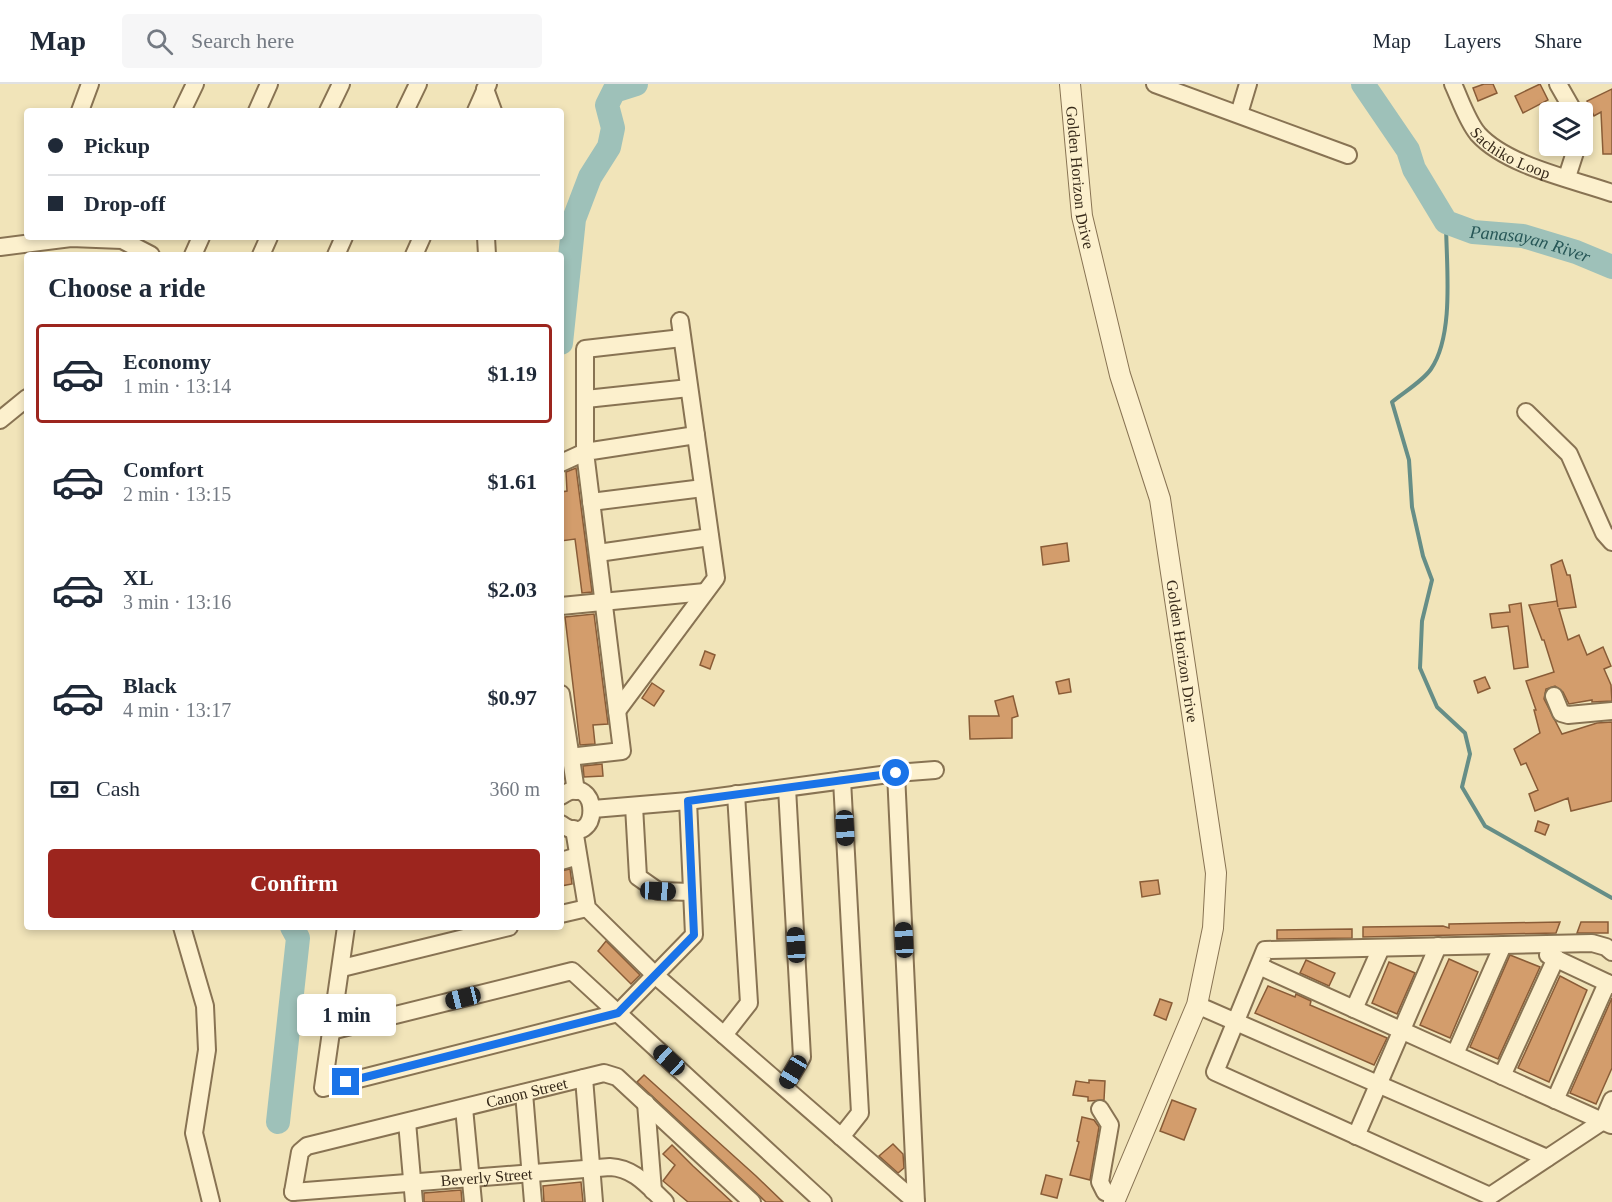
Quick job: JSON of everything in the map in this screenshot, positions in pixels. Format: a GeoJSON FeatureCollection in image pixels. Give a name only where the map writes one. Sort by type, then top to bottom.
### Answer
{"type":"FeatureCollection","features":[{"type":"Feature","properties":{"kind":"street"},"geometry":{"type":"LineString","coordinates":[[81,108],[90,84]]}},
{"type":"Feature","properties":{"kind":"street"},"geometry":{"type":"LineString","coordinates":[[183,108],[195,84]]}},
{"type":"Feature","properties":{"kind":"street"},"geometry":{"type":"LineString","coordinates":[[258,108],[270,84]]}},
{"type":"Feature","properties":{"kind":"street"},"geometry":{"type":"LineString","coordinates":[[329,108],[341,84]]}},
{"type":"Feature","properties":{"kind":"street"},"geometry":{"type":"LineString","coordinates":[[406,108],[418,84]]}},
{"type":"Feature","properties":{"kind":"street"},"geometry":{"type":"LineString","coordinates":[[1155,84],[1348,155]]}},
{"type":"Feature","properties":{"kind":"street"},"geometry":{"type":"LineString","coordinates":[[1239,114],[1248,84]]}},
{"type":"Feature","properties":{"kind":"street","name":"Sachiko Loop"},"geometry":{"type":"LineString","coordinates":[[1453,84],[1477,133],[1517,161],[1567,177],[1574,156]]}},
{"type":"Feature","properties":{"kind":"street"},"geometry":{"type":"LineString","coordinates":[[1558,84],[1568,102]]}},
{"type":"Feature","properties":{"kind":"street"},"geometry":{"type":"LineString","coordinates":[[477,108],[486,87]]}},
{"type":"Feature","properties":{"kind":"street"},"geometry":{"type":"LineString","coordinates":[[486,87],[492,108]]}},
{"type":"Feature","properties":{"kind":"street","name":"Golden Horizon Drive"},"geometry":{"type":"LineString","coordinates":[[1070,87],[1082,216],[1120,375],[1160,499],[1216,873],[1213,928],[1197,1005],[1115,1199]]}},
{"type":"Feature","properties":{"kind":"street"},"geometry":{"type":"LineString","coordinates":[[1567,177],[1612,193]]}},
{"type":"Feature","properties":{"kind":"street"},"geometry":{"type":"LineString","coordinates":[[0,247],[30,240],[56,248],[109,240]]}},
{"type":"Feature","properties":{"kind":"street"},"geometry":{"type":"LineString","coordinates":[[125,240],[146,252]]}},
{"type":"Feature","properties":{"kind":"street"},"geometry":{"type":"LineString","coordinates":[[617,711],[716,578],[680,321]]}},
{"type":"Feature","properties":{"kind":"street"},"geometry":{"type":"LineString","coordinates":[[569,757],[622,752],[585,452],[585,349],[682,338]]}},
{"type":"Feature","properties":{"kind":"street"},"geometry":{"type":"LineString","coordinates":[[586,399],[689,388]]}},
{"type":"Feature","properties":{"kind":"street"},"geometry":{"type":"LineString","coordinates":[[1,414],[24,400]]}},
{"type":"Feature","properties":{"kind":"street"},"geometry":{"type":"LineString","coordinates":[[1526,412],[1569,454],[1604,533],[1612,542]]}},
{"type":"Feature","properties":{"kind":"street"},"geometry":{"type":"LineString","coordinates":[[564,462],[585,452],[696,435]]}},
{"type":"Feature","properties":{"kind":"street"},"geometry":{"type":"LineString","coordinates":[[591,502],[703,488]]}},
{"type":"Feature","properties":{"kind":"street"},"geometry":{"type":"LineString","coordinates":[[597,553],[710,537]]}},
{"type":"Feature","properties":{"kind":"street"},"geometry":{"type":"LineString","coordinates":[[564,606],[705,592]]}},
{"type":"Feature","properties":{"kind":"street"},"geometry":{"type":"LineString","coordinates":[[1554,696],[1561,713],[1568,715],[1612,711]]}},
{"type":"Feature","properties":{"kind":"street"},"geometry":{"type":"LineString","coordinates":[[564,718],[569,757],[568,794],[590,799],[593,809],[590,821],[568,827],[578,856],[587,908],[656,976],[916,1202]]}},
{"type":"Feature","properties":{"kind":"street"},"geometry":{"type":"LineString","coordinates":[[593,809],[688,801],[934,770]]}},
{"type":"Feature","properties":{"kind":"street"},"geometry":{"type":"LineString","coordinates":[[896,773],[916,1202]]}},
{"type":"Feature","properties":{"kind":"street"},"geometry":{"type":"LineString","coordinates":[[841,1137],[860,1113],[842,780]]}},
{"type":"Feature","properties":{"kind":"street"},"geometry":{"type":"LineString","coordinates":[[784,1087],[802,1057],[788,788]]}},
{"type":"Feature","properties":{"kind":"street"},"geometry":{"type":"LineString","coordinates":[[723,1035],[749,1003],[736,794]]}},
{"type":"Feature","properties":{"kind":"street"},"geometry":{"type":"LineString","coordinates":[[346,930],[323,1088],[618,1013],[694,935],[688,801]]}},
{"type":"Feature","properties":{"kind":"street"},"geometry":{"type":"LineString","coordinates":[[634,806],[638,877],[658,891],[692,892]]}},
{"type":"Feature","properties":{"kind":"street"},"geometry":{"type":"LineString","coordinates":[[564,860],[578,856]]}},
{"type":"Feature","properties":{"kind":"street"},"geometry":{"type":"LineString","coordinates":[[564,913],[587,908]]}},
{"type":"Feature","properties":{"kind":"street"},"geometry":{"type":"LineString","coordinates":[[183,930],[205,1006],[207,1050],[194,1133],[211,1202]]}},
{"type":"Feature","properties":{"kind":"street"},"geometry":{"type":"LineString","coordinates":[[342,968],[497,930]]}},
{"type":"Feature","properties":{"kind":"street"},"geometry":{"type":"LineString","coordinates":[[1608,1123],[1547,1158],[1490,1196],[1215,1072],[1265,950],[1592,943],[1606,947],[1612,952]]}},
{"type":"Feature","properties":{"kind":"street"},"geometry":{"type":"LineString","coordinates":[[1526,944],[1610,984],[1555,1100]]}},
{"type":"Feature","properties":{"kind":"street"},"geometry":{"type":"LineString","coordinates":[[1455,1054],[1503,945]]}},
{"type":"Feature","properties":{"kind":"street"},"geometry":{"type":"LineString","coordinates":[[1356,1136],[1438,946]]}},
{"type":"Feature","properties":{"kind":"street"},"geometry":{"type":"LineString","coordinates":[[1354,1009],[1381,948]]}},
{"type":"Feature","properties":{"kind":"street"},"geometry":{"type":"LineString","coordinates":[[1502,1076],[1556,958]]}},
{"type":"Feature","properties":{"kind":"street"},"geometry":{"type":"LineString","coordinates":[[1259,966],[1608,1123]]}},
{"type":"Feature","properties":{"kind":"street"},"geometry":{"type":"LineString","coordinates":[[331,1032],[572,971],[823,1202]]}},
{"type":"Feature","properties":{"kind":"street"},"geometry":{"type":"LineString","coordinates":[[1197,1005],[1236,1020],[1547,1158]]}},
{"type":"Feature","properties":{"kind":"street","name":"Canon Street"},"geometry":{"type":"LineString","coordinates":[[295,1197],[302,1148],[604,1073],[614,1074],[752,1202]]}},
{"type":"Feature","properties":{"kind":"street"},"geometry":{"type":"LineString","coordinates":[[584,1078],[594,1202]]}},
{"type":"Feature","properties":{"kind":"street"},"geometry":{"type":"LineString","coordinates":[[524,1093],[533,1202]]}},
{"type":"Feature","properties":{"kind":"street"},"geometry":{"type":"LineString","coordinates":[[1608,1123],[1612,1100]]}},
{"type":"Feature","properties":{"kind":"street"},"geometry":{"type":"LineString","coordinates":[[646,1103],[659,1196]]}},
{"type":"Feature","properties":{"kind":"street"},"geometry":{"type":"LineString","coordinates":[[465,1108],[473,1202]]}},
{"type":"Feature","properties":{"kind":"street"},"geometry":{"type":"LineString","coordinates":[[1100,1109],[1110,1125],[1100,1182],[1101,1188],[1115,1199]]}},
{"type":"Feature","properties":{"kind":"street"},"geometry":{"type":"LineString","coordinates":[[407,1122],[414,1202]]}},
{"type":"Feature","properties":{"kind":"street","name":"Beverly Street"},"geometry":{"type":"LineString","coordinates":[[295,1197],[412,1182],[591,1168],[624,1168],[659,1196]]}},
{"type":"Feature","properties":{"kind":"building"},"geometry":{"type":"Polygon","coordinates":[[[1493,84],[1497,93],[1478,101],[1473,88],[1493,84]]]}},
{"type":"Feature","properties":{"kind":"building"},"geometry":{"type":"Polygon","coordinates":[[[1540,84],[1548,100],[1539,102],[1539,105],[1523,113],[1515,96],[1540,84]]]}},
{"type":"Feature","properties":{"kind":"building"},"geometry":{"type":"Polygon","coordinates":[[[1612,89],[1612,154],[1603,154],[1601,112],[1594,116],[1593,102],[1587,101],[1612,89]]]}},
{"type":"Feature","properties":{"kind":"building"},"geometry":{"type":"Polygon","coordinates":[[[576,468],[592,592],[582,593],[575,539],[564,541],[566,472],[576,468]]]}},
{"type":"Feature","properties":{"kind":"building"},"geometry":{"type":"Polygon","coordinates":[[[1067,543],[1069,561],[1043,565],[1041,547],[1067,543]]]}},
{"type":"Feature","properties":{"kind":"building"},"geometry":{"type":"Polygon","coordinates":[[[1562,560],[1567,575],[1570,575],[1576,607],[1559,609],[1568,640],[1579,635],[1587,655],[1603,647],[1611,666],[1604,669],[1611,685],[1612,701],[1592,702],[1592,700],[1569,704],[1563,692],[1555,686],[1546,689],[1544,699],[1562,734],[1597,723],[1612,722],[1612,801],[1571,811],[1568,798],[1535,811],[1529,794],[1538,790],[1526,763],[1521,765],[1514,749],[1540,733],[1534,710],[1536,710],[1526,681],[1554,672],[1544,640],[1542,640],[1529,605],[1557,601],[1551,565],[1562,560]]]}},
{"type":"Feature","properties":{"kind":"building"},"geometry":{"type":"Polygon","coordinates":[[[1521,603],[1528,667],[1514,669],[1508,626],[1492,628],[1490,614],[1510,612],[1509,605],[1521,603]]]}},
{"type":"Feature","properties":{"kind":"building"},"geometry":{"type":"Polygon","coordinates":[[[594,614],[608,724],[593,725],[595,744],[580,745],[565,617],[594,614]]]}},
{"type":"Feature","properties":{"kind":"building"},"geometry":{"type":"Polygon","coordinates":[[[705,651],[715,655],[710,669],[700,665],[705,651]]]}},
{"type":"Feature","properties":{"kind":"building"},"geometry":{"type":"Polygon","coordinates":[[[1485,677],[1490,688],[1478,693],[1474,681],[1485,677]]]}},
{"type":"Feature","properties":{"kind":"building"},"geometry":{"type":"Polygon","coordinates":[[[1069,679],[1071,692],[1059,694],[1056,682],[1069,679]]]}},
{"type":"Feature","properties":{"kind":"building"},"geometry":{"type":"Polygon","coordinates":[[[652,683],[664,691],[654,706],[642,698],[652,683]]]}},
{"type":"Feature","properties":{"kind":"building"},"geometry":{"type":"Polygon","coordinates":[[[1013,696],[1018,716],[1012,718],[1012,738],[970,739],[969,716],[999,716],[995,701],[1013,696]]]}},
{"type":"Feature","properties":{"kind":"building"},"geometry":{"type":"Polygon","coordinates":[[[602,764],[603,776],[584,777],[583,766],[602,764]]]}},
{"type":"Feature","properties":{"kind":"building"},"geometry":{"type":"Polygon","coordinates":[[[1538,821],[1549,825],[1545,835],[1535,831],[1538,821]]]}},
{"type":"Feature","properties":{"kind":"building"},"geometry":{"type":"Polygon","coordinates":[[[570,869],[572,884],[564,885],[564,870],[570,869]]]}},
{"type":"Feature","properties":{"kind":"building"},"geometry":{"type":"Polygon","coordinates":[[[1158,880],[1160,894],[1142,897],[1140,882],[1158,880]]]}},
{"type":"Feature","properties":{"kind":"building"},"geometry":{"type":"Polygon","coordinates":[[[1560,922],[1556,933],[1363,937],[1363,927],[1443,926],[1449,928],[1449,924],[1560,922]]]}},
{"type":"Feature","properties":{"kind":"building"},"geometry":{"type":"Polygon","coordinates":[[[1581,922],[1608,922],[1608,933],[1577,933],[1581,922]]]}},
{"type":"Feature","properties":{"kind":"building"},"geometry":{"type":"Polygon","coordinates":[[[1352,929],[1352,938],[1277,939],[1277,930],[1352,929]]]}},
{"type":"Feature","properties":{"kind":"building"},"geometry":{"type":"Polygon","coordinates":[[[606,941],[640,975],[631,984],[598,951],[606,941]]]}},
{"type":"Feature","properties":{"kind":"building"},"geometry":{"type":"Polygon","coordinates":[[[1510,955],[1540,967],[1498,1059],[1470,1047],[1510,955]]]}},
{"type":"Feature","properties":{"kind":"building"},"geometry":{"type":"Polygon","coordinates":[[[1449,959],[1478,972],[1450,1038],[1420,1025],[1449,959]]]}},
{"type":"Feature","properties":{"kind":"building"},"geometry":{"type":"Polygon","coordinates":[[[1306,960],[1335,973],[1329,986],[1300,973],[1306,960]]]}},
{"type":"Feature","properties":{"kind":"building"},"geometry":{"type":"Polygon","coordinates":[[[1389,962],[1415,973],[1397,1014],[1372,1003],[1389,962]]]}},
{"type":"Feature","properties":{"kind":"building"},"geometry":{"type":"Polygon","coordinates":[[[1560,976],[1587,990],[1549,1082],[1518,1068],[1560,976]]]}},
{"type":"Feature","properties":{"kind":"building"},"geometry":{"type":"Polygon","coordinates":[[[1268,986],[1295,997],[1296,994],[1311,1001],[1310,1005],[1387,1038],[1374,1065],[1255,1013],[1268,986]]]}},
{"type":"Feature","properties":{"kind":"building"},"geometry":{"type":"Polygon","coordinates":[[[1612,998],[1612,1068],[1596,1104],[1570,1093],[1612,998]]]}},
{"type":"Feature","properties":{"kind":"building"},"geometry":{"type":"Polygon","coordinates":[[[1160,999],[1172,1003],[1166,1020],[1154,1015],[1160,999]]]}},
{"type":"Feature","properties":{"kind":"building"},"geometry":{"type":"Polygon","coordinates":[[[644,1075],[783,1202],[766,1202],[637,1082],[644,1075]]]}},
{"type":"Feature","properties":{"kind":"building"},"geometry":{"type":"Polygon","coordinates":[[[1089,1080],[1105,1081],[1104,1100],[1088,1101],[1088,1097],[1073,1095],[1076,1081],[1089,1083],[1089,1080]]]}},
{"type":"Feature","properties":{"kind":"building"},"geometry":{"type":"Polygon","coordinates":[[[1172,1100],[1196,1109],[1184,1140],[1160,1131],[1172,1100]]]}},
{"type":"Feature","properties":{"kind":"building"},"geometry":{"type":"Polygon","coordinates":[[[1082,1117],[1094,1120],[1099,1127],[1090,1180],[1070,1175],[1079,1142],[1077,1141],[1082,1117]]]}},
{"type":"Feature","properties":{"kind":"building"},"geometry":{"type":"Polygon","coordinates":[[[893,1144],[903,1154],[904,1168],[898,1173],[879,1156],[893,1144]]]}},
{"type":"Feature","properties":{"kind":"building"},"geometry":{"type":"Polygon","coordinates":[[[672,1145],[732,1202],[688,1202],[663,1181],[675,1165],[663,1154],[672,1145]]]}},
{"type":"Feature","properties":{"kind":"building"},"geometry":{"type":"Polygon","coordinates":[[[1046,1175],[1062,1179],[1057,1198],[1041,1194],[1046,1175]]]}},
{"type":"Feature","properties":{"kind":"building"},"geometry":{"type":"Polygon","coordinates":[[[581,1182],[583,1202],[544,1202],[543,1186],[581,1182]]]}},
{"type":"Feature","properties":{"kind":"building"},"geometry":{"type":"Polygon","coordinates":[[[461,1190],[462,1202],[424,1202],[424,1193],[461,1190]]]}},
{"type":"Feature","properties":{"kind":"waterway"},"geometry":{"type":"LineString","coordinates":[[564,314],[574,219],[590,177],[609,147],[613,128],[607,105],[614,91],[636,84]]}},
{"type":"Feature","properties":{"kind":"waterway","name":"Panasayan River"},"geometry":{"type":"LineString","coordinates":[[1363,84],[1408,150],[1414,169],[1446,222],[1473,232],[1523,236],[1576,252],[1612,267]]}},
{"type":"Feature","properties":{"kind":"waterway"},"geometry":{"type":"LineString","coordinates":[[1446,222],[1448,298],[1439,354],[1428,373],[1392,402],[1409,460],[1412,507],[1423,556],[1432,580],[1422,621],[1420,668],[1437,707],[1465,733],[1470,754],[1462,787],[1485,826],[1612,898]]}},
{"type":"Feature","properties":{"kind":"waterway"},"geometry":{"type":"LineString","coordinates":[[278,1122],[298,938],[294,930]]}},
{"type":"Feature","properties":{"kind":"route"},"geometry":{"type":"LineString","coordinates":[[346,1082],[618,1013],[694,935],[688,801],[896,773]]}}]}
